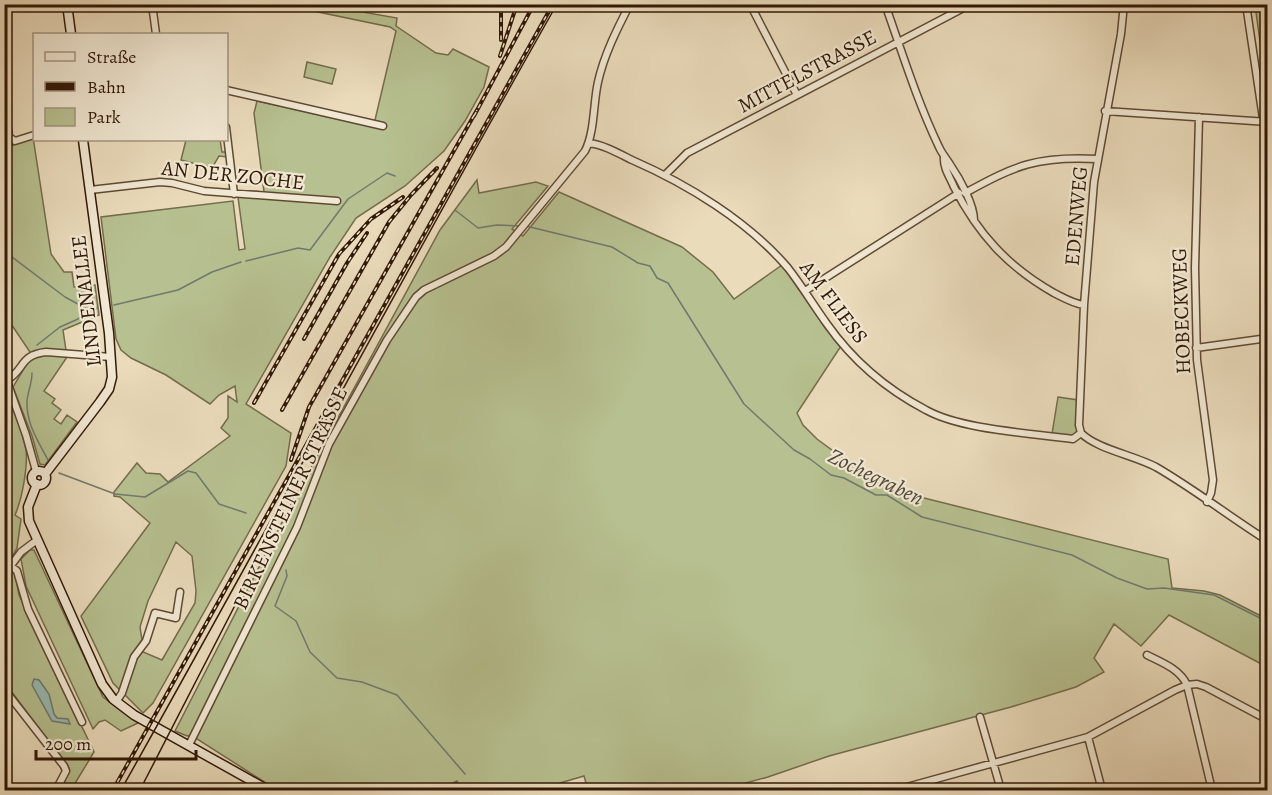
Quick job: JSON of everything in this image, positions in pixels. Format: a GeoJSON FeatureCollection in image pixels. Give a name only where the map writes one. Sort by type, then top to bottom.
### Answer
{"type":"FeatureCollection","features":[{"type":"Feature","properties":{"kind":"street"},"geometry":{"type":"LineString","coordinates":[[67,4],[71,33]]}},
{"type":"Feature","properties":{"kind":"street"},"geometry":{"type":"LineString","coordinates":[[152,4],[156,33]]}},
{"type":"Feature","properties":{"kind":"street"},"geometry":{"type":"LineString","coordinates":[[589,143],[602,69],[630,4]]}},
{"type":"Feature","properties":{"kind":"street"},"geometry":{"type":"LineString","coordinates":[[750,4],[798,95]]}},
{"type":"Feature","properties":{"kind":"street"},"geometry":{"type":"LineString","coordinates":[[885,4],[932,132],[944,157],[945,167],[962,193],[974,220],[991,245],[1016,267],[1045,288],[1084,305]]}},
{"type":"Feature","properties":{"kind":"street","name":"MITTELSTRASSE"},"geometry":{"type":"LineString","coordinates":[[665,175],[687,153],[971,4]]}},
{"type":"Feature","properties":{"kind":"street","name":"EDENWEG"},"geometry":{"type":"LineString","coordinates":[[1081,433],[1079,425],[1084,305],[1097,159],[1121,34],[1124,4]]}},
{"type":"Feature","properties":{"kind":"street"},"geometry":{"type":"LineString","coordinates":[[1246,4],[1268,152]]}},
{"type":"Feature","properties":{"kind":"street"},"geometry":{"type":"LineString","coordinates":[[228,90],[383,126]]}},
{"type":"Feature","properties":{"kind":"street"},"geometry":{"type":"LineString","coordinates":[[4,103],[9,137],[15,141],[33,135]]}},
{"type":"Feature","properties":{"kind":"street"},"geometry":{"type":"LineString","coordinates":[[1106,111],[1265,122]]}},
{"type":"Feature","properties":{"kind":"street","name":"HOBECKWEG"},"geometry":{"type":"LineString","coordinates":[[1199,117],[1195,268],[1196,348],[1213,480],[1208,502]]}},
{"type":"Feature","properties":{"kind":"street","name":"LINDENALLEE"},"geometry":{"type":"LineString","coordinates":[[83,141],[107,357],[112,377],[109,389],[57,460],[41,472],[46,478],[45,483],[36,484],[30,499],[29,521],[102,684],[116,702],[134,715],[268,790]]}},
{"type":"Feature","properties":{"kind":"street"},"geometry":{"type":"LineString","coordinates":[[228,141],[234,194]]}},
{"type":"Feature","properties":{"kind":"street","name":"AM FLIESS"},"geometry":{"type":"LineString","coordinates":[[589,143],[601,146],[665,175],[717,206],[783,263],[827,325],[861,364],[885,386],[929,412],[951,420],[988,427],[1073,439],[1081,433]]}},
{"type":"Feature","properties":{"kind":"street","name":"BIRKENSTEINER STRASSE"},"geometry":{"type":"LineString","coordinates":[[189,745],[297,527],[329,444],[397,323],[424,290],[500,252],[580,158],[589,143]]}},
{"type":"Feature","properties":{"kind":"street"},"geometry":{"type":"LineString","coordinates":[[805,291],[962,193],[1014,168],[1036,161],[1064,158],[1097,159]]}},
{"type":"Feature","properties":{"kind":"street","name":"AN DER ZOCHE"},"geometry":{"type":"LineString","coordinates":[[90,190],[160,182],[204,191],[337,201]]}},
{"type":"Feature","properties":{"kind":"street"},"geometry":{"type":"LineString","coordinates":[[1196,348],[1268,338]]}},
{"type":"Feature","properties":{"kind":"street"},"geometry":{"type":"LineString","coordinates":[[41,472],[6,377],[14,377],[27,359],[36,353],[107,357]]}},
{"type":"Feature","properties":{"kind":"street"},"geometry":{"type":"LineString","coordinates":[[1081,433],[1093,443],[1157,468],[1268,541]]}},
{"type":"Feature","properties":{"kind":"street"},"geometry":{"type":"LineString","coordinates":[[4,574],[21,552],[37,540]]}},
{"type":"Feature","properties":{"kind":"street"},"geometry":{"type":"LineString","coordinates":[[11,566],[17,571],[28,609],[82,722]]}},
{"type":"Feature","properties":{"kind":"street"},"geometry":{"type":"LineString","coordinates":[[116,702],[122,693],[134,657],[146,641],[154,613],[176,618],[180,592]]}},
{"type":"Feature","properties":{"kind":"street"},"geometry":{"type":"LineString","coordinates":[[1147,655],[1172,668],[1187,685],[1212,790]]}},
{"type":"Feature","properties":{"kind":"street"},"geometry":{"type":"LineString","coordinates":[[896,790],[1088,737],[1187,685],[1197,684],[1206,687],[1268,720]]}},
{"type":"Feature","properties":{"kind":"street"},"geometry":{"type":"LineString","coordinates":[[4,689],[66,771],[56,790]]}},
{"type":"Feature","properties":{"kind":"street"},"geometry":{"type":"LineString","coordinates":[[980,717],[1001,790]]}},
{"type":"Feature","properties":{"kind":"street"},"geometry":{"type":"LineString","coordinates":[[1088,737],[1102,790]]}},
{"type":"Feature","properties":{"kind":"green space"},"geometry":{"type":"Polygon","coordinates":[[[303,5],[323,5],[397,18],[396,26],[436,53],[448,55],[453,49],[489,67],[484,87],[465,121],[444,151],[405,186],[356,218],[330,257],[246,404],[291,433],[286,466],[153,703],[143,713],[113,683],[81,616],[150,523],[120,497],[114,496],[114,492],[137,463],[146,473],[160,474],[168,482],[230,436],[221,428],[228,418],[228,396],[237,402],[235,386],[219,395],[210,404],[166,375],[131,358],[121,350],[116,339],[101,217],[233,201],[239,250],[245,249],[237,190],[264,192],[254,113],[257,101],[377,128],[375,120],[396,31],[390,27],[304,9],[303,5]],[[176,542],[148,601],[140,627],[142,640],[136,649],[162,660],[195,603],[192,556],[176,542]]]}},
{"type":"Feature","properties":{"kind":"green space"},"geometry":{"type":"Polygon","coordinates":[[[1255,5],[1267,5],[1267,93],[1255,5]]]}},
{"type":"Feature","properties":{"kind":"green space"},"geometry":{"type":"Polygon","coordinates":[[[307,62],[336,69],[332,84],[304,77],[307,62]]]}},
{"type":"Feature","properties":{"kind":"green space"},"geometry":{"type":"Polygon","coordinates":[[[33,137],[51,254],[64,272],[72,272],[74,287],[95,285],[99,315],[63,330],[67,357],[44,391],[55,399],[52,403],[61,410],[54,419],[61,424],[67,415],[77,422],[45,465],[40,464],[13,387],[32,355],[5,315],[4,149],[33,137]]]}},
{"type":"Feature","properties":{"kind":"green space"},"geometry":{"type":"Polygon","coordinates":[[[186,141],[220,141],[222,152],[226,152],[227,157],[219,156],[212,168],[181,160],[186,141]]]}},
{"type":"Feature","properties":{"kind":"green space"},"geometry":{"type":"Polygon","coordinates":[[[477,180],[479,193],[536,182],[548,186],[512,229],[523,236],[559,192],[682,247],[713,272],[734,299],[782,265],[826,329],[841,346],[797,413],[803,425],[817,439],[851,464],[890,487],[912,495],[1168,559],[1172,588],[1220,595],[1267,619],[1267,667],[1169,615],[1141,646],[1114,624],[1094,658],[1104,672],[1076,687],[829,756],[768,777],[720,790],[588,790],[584,776],[560,783],[548,790],[462,790],[457,781],[438,790],[277,790],[191,735],[187,736],[175,731],[296,495],[440,230],[477,180]]]}},
{"type":"Feature","properties":{"kind":"green space"},"geometry":{"type":"Polygon","coordinates":[[[5,386],[22,434],[26,450],[26,465],[24,483],[15,515],[21,519],[17,548],[5,569],[5,386]]]}},
{"type":"Feature","properties":{"kind":"green space"},"geometry":{"type":"Polygon","coordinates":[[[1058,397],[1078,400],[1077,431],[1074,436],[1052,434],[1058,397]]]}},
{"type":"Feature","properties":{"kind":"green space"},"geometry":{"type":"Polygon","coordinates":[[[30,550],[34,550],[103,697],[138,723],[121,731],[105,720],[99,722],[93,729],[26,586],[21,559],[30,550]]]}},
{"type":"Feature","properties":{"kind":"green space"},"geometry":{"type":"Polygon","coordinates":[[[12,571],[17,576],[19,595],[94,752],[71,790],[59,790],[69,768],[5,683],[4,579],[12,571]]]}},
{"type":"Feature","properties":{"kind":"water"},"geometry":{"type":"Polygon","coordinates":[[[34,679],[39,680],[49,694],[57,718],[68,719],[70,724],[52,721],[32,685],[34,679]]]}},
{"type":"Feature","properties":{"kind":"waterway","name":"Zochegraben"},"geometry":{"type":"LineString","coordinates":[[246,261],[298,248],[310,250],[348,199],[387,173],[395,176]]}},
{"type":"Feature","properties":{"kind":"waterway","name":"Zochegraben"},"geometry":{"type":"LineString","coordinates":[[455,210],[478,228],[497,225],[521,226]]}},
{"type":"Feature","properties":{"kind":"waterway","name":"Zochegraben"},"geometry":{"type":"LineString","coordinates":[[526,226],[612,247],[638,263],[650,266],[657,278],[668,283],[744,404],[794,450],[831,475],[844,478],[876,495],[887,495],[922,517],[1072,555],[1117,578],[1147,589],[1164,588],[1214,595],[1268,622]]}},
{"type":"Feature","properties":{"kind":"waterway","name":"Zochegraben"},"geometry":{"type":"LineString","coordinates":[[4,251],[65,297],[89,310],[98,308]]}},
{"type":"Feature","properties":{"kind":"waterway","name":"Zochegraben"},"geometry":{"type":"LineString","coordinates":[[114,305],[178,290],[212,272],[241,262]]}},
{"type":"Feature","properties":{"kind":"waterway"},"geometry":{"type":"LineString","coordinates":[[37,345],[60,327],[78,319],[89,310]]}},
{"type":"Feature","properties":{"kind":"waterway"},"geometry":{"type":"LineString","coordinates":[[32,373],[27,401],[28,417],[48,460]]}},
{"type":"Feature","properties":{"kind":"waterway"},"geometry":{"type":"LineString","coordinates":[[59,473],[115,494],[145,497],[188,471],[196,473],[219,504],[246,513]]}},
{"type":"Feature","properties":{"kind":"waterway"},"geometry":{"type":"LineString","coordinates":[[286,570],[287,576],[275,606],[296,621],[310,652],[337,678],[362,682],[397,695],[465,774]]}},
{"type":"Feature","properties":{"kind":"waterway"},"geometry":{"type":"LineString","coordinates":[[478,787],[481,790]]}},
{"type":"Feature","properties":{"kind":"tram line"},"geometry":{"type":"LineString","coordinates":[[121,790],[557,4]]}},
{"type":"Feature","properties":{"kind":"tram line"},"geometry":{"type":"LineString","coordinates":[[140,790],[247,582]]}},
{"type":"Feature","properties":{"kind":"railway"},"geometry":{"type":"LineString","coordinates":[[501,4],[501,40]]}},
{"type":"Feature","properties":{"kind":"railway"},"geometry":{"type":"LineString","coordinates":[[500,56],[517,4]]}},
{"type":"Feature","properties":{"kind":"railway"},"geometry":{"type":"LineString","coordinates":[[474,116],[534,4]]}},
{"type":"Feature","properties":{"kind":"railway"},"geometry":{"type":"LineString","coordinates":[[113,790],[553,4]]}},
{"type":"Feature","properties":{"kind":"railway"},"geometry":{"type":"LineString","coordinates":[[291,460],[309,407],[477,110]]}},
{"type":"Feature","properties":{"kind":"railway"},"geometry":{"type":"LineString","coordinates":[[282,410],[389,222],[437,168]]}},
{"type":"Feature","properties":{"kind":"railway"},"geometry":{"type":"LineString","coordinates":[[254,403],[339,254],[371,219],[403,197]]}},
{"type":"Feature","properties":{"kind":"railway"},"geometry":{"type":"LineString","coordinates":[[304,339],[347,263],[367,233]]}}]}
